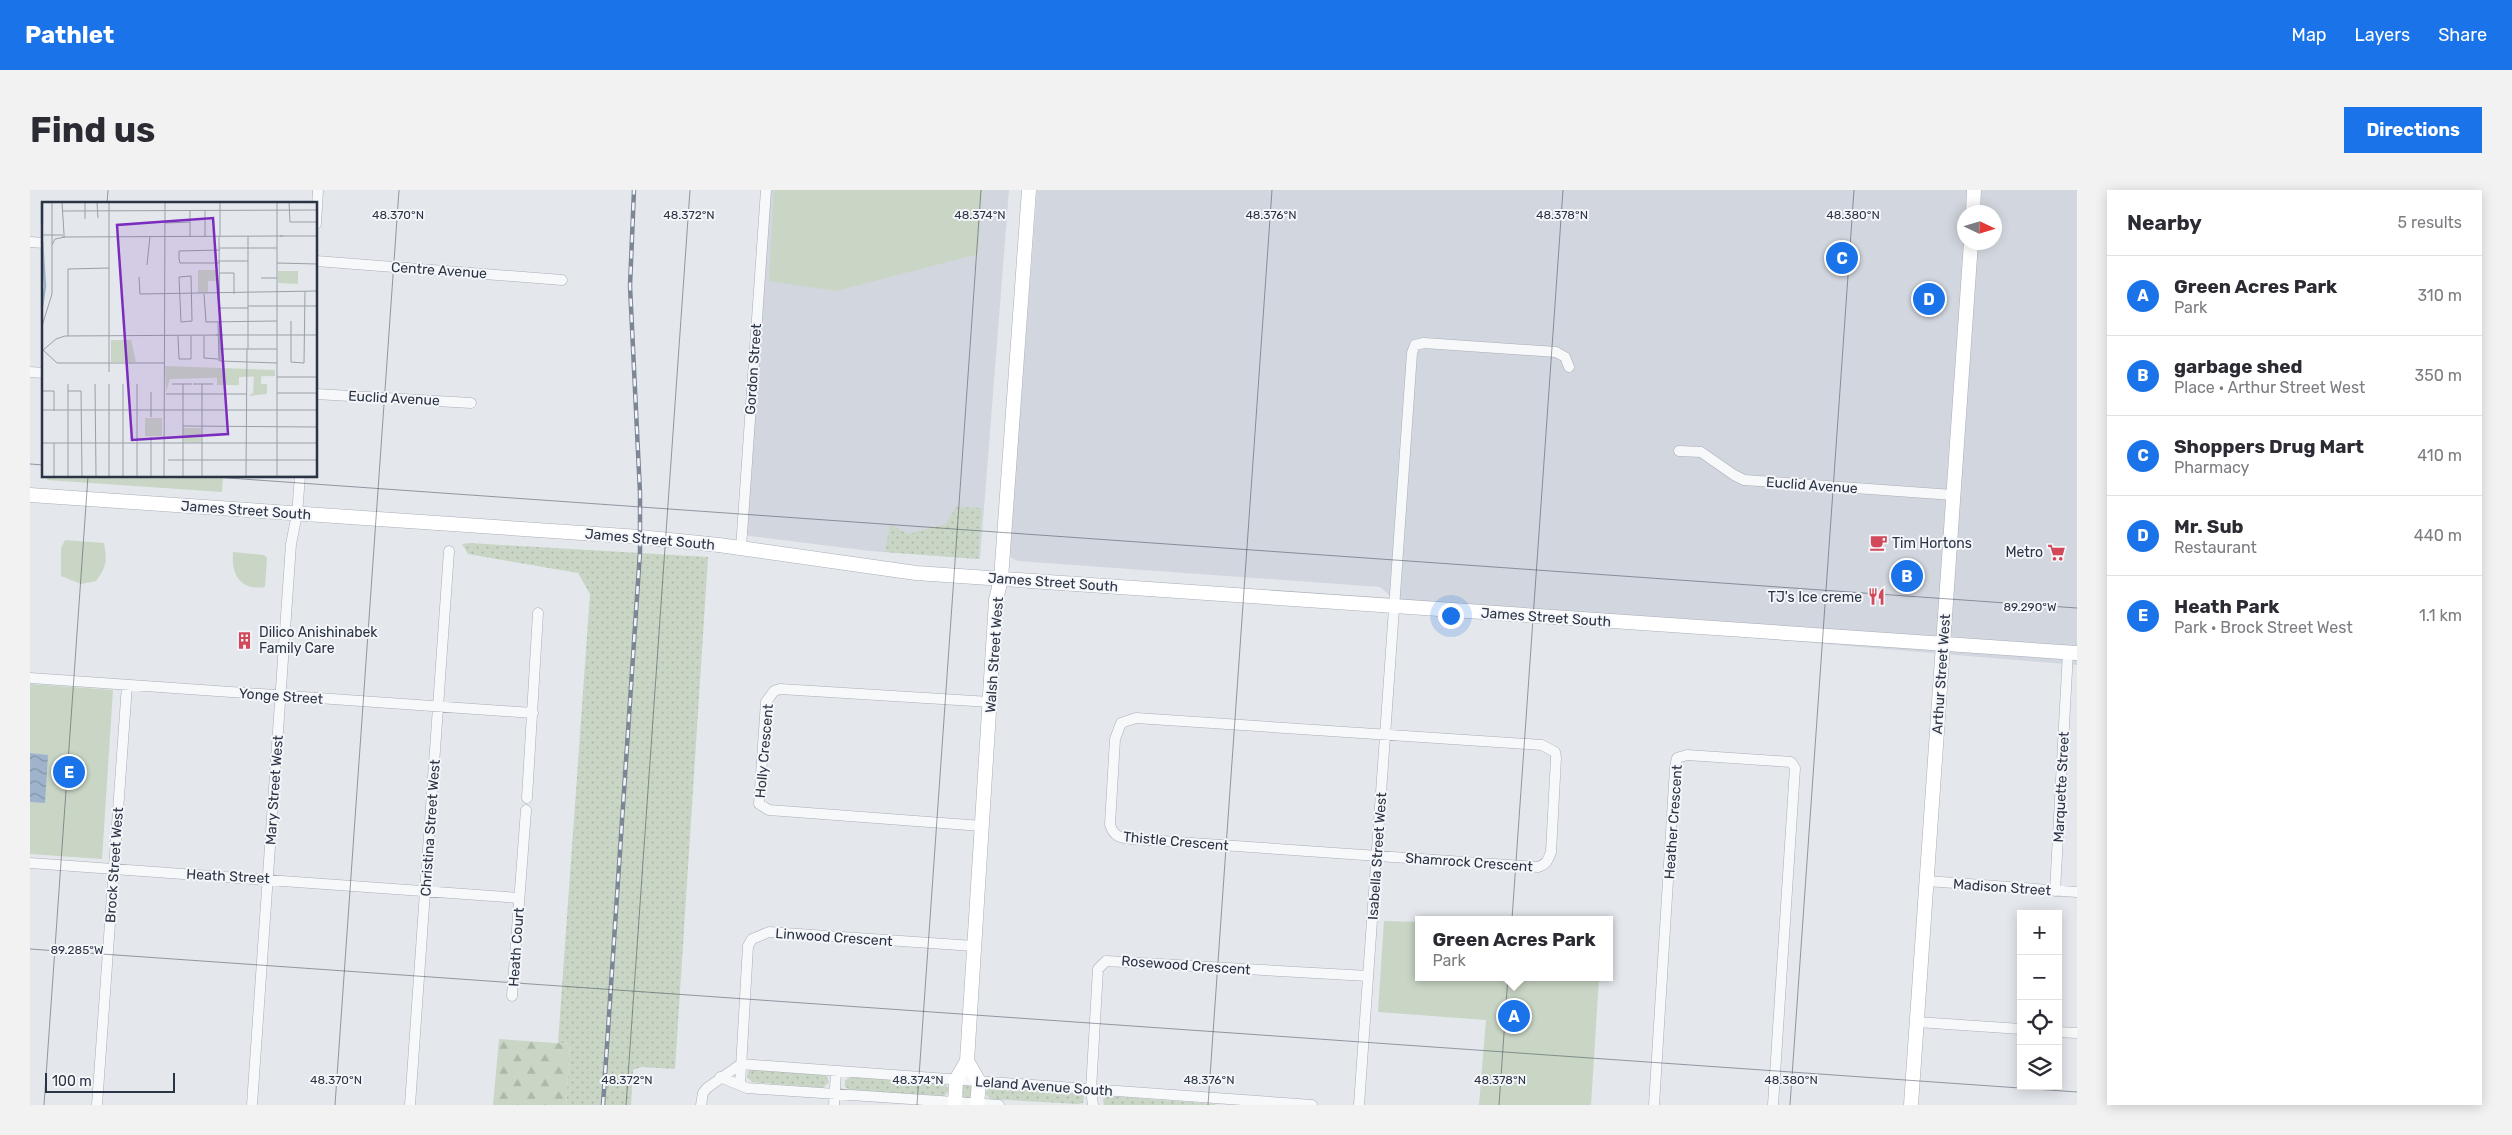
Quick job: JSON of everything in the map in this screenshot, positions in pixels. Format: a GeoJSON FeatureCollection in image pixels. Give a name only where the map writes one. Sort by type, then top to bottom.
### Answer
{"type":"FeatureCollection","features":[{"type":"Feature","properties":{"kind":"street","name":"Gordon Street"},"geometry":{"type":"LineString","coordinates":[[741,548],[766,190]]}},
{"type":"Feature","properties":{"kind":"street","name":"Walsh Street West"},"geometry":{"type":"LineString","coordinates":[[955,1104],[956,1080],[967,1061],[996,600],[1001,579],[1029,190]]}},
{"type":"Feature","properties":{"kind":"street"},"geometry":{"type":"LineString","coordinates":[[1973,205],[1974,190]]}},
{"type":"Feature","properties":{"kind":"street","name":"Arthur Street West"},"geometry":{"type":"LineString","coordinates":[[1911,1105],[1970,250]]}},
{"type":"Feature","properties":{"kind":"street","name":"Centre Avenue"},"geometry":{"type":"LineString","coordinates":[[318,261],[562,280]]}},
{"type":"Feature","properties":{"kind":"street","name":"Isabella Street West"},"geometry":{"type":"LineString","coordinates":[[1359,1105],[1395,607],[1410,363],[1416,345],[1424,343],[1556,352],[1565,357],[1569,367]]}},
{"type":"Feature","properties":{"kind":"street","name":"Euclid Avenue"},"geometry":{"type":"LineString","coordinates":[[318,394],[472,403]]}},
{"type":"Feature","properties":{"kind":"street","name":"Euclid Avenue"},"geometry":{"type":"LineString","coordinates":[[1680,451],[1701,452],[1744,480],[1953,495]]}},
{"type":"Feature","properties":{"kind":"street","name":"Mary Street West"},"geometry":{"type":"LineString","coordinates":[[252,1105],[291,544],[297,514],[300,478]]}},
{"type":"Feature","properties":{"kind":"street","name":"James Street South"},"geometry":{"type":"LineString","coordinates":[[30,496],[631,536],[741,548],[882,570],[2072,653]]}},
{"type":"Feature","properties":{"kind":"street","name":"Christina Street West"},"geometry":{"type":"LineString","coordinates":[[410,1105],[449,551]]}},
{"type":"Feature","properties":{"kind":"street"},"geometry":{"type":"LineString","coordinates":[[527,798],[538,613]]}},
{"type":"Feature","properties":{"kind":"street","name":"Marquette Street"},"geometry":{"type":"LineString","coordinates":[[2055,891],[2072,653]]}},
{"type":"Feature","properties":{"kind":"street","name":"Yonge Street"},"geometry":{"type":"LineString","coordinates":[[30,678],[533,713]]}},
{"type":"Feature","properties":{"kind":"street","name":"Brock Street West"},"geometry":{"type":"LineString","coordinates":[[97,1105],[128,685]]}},
{"type":"Feature","properties":{"kind":"street","name":"Holly Crescent"},"geometry":{"type":"LineString","coordinates":[[982,826],[769,810],[759,804],[766,702],[774,691],[780,689],[990,702]]}},
{"type":"Feature","properties":{"kind":"street","name":"Thistle Crescent"},"geometry":{"type":"LineString","coordinates":[[1377,855],[1116,836],[1112,832],[1110,824],[1115,739],[1122,723],[1136,718],[1386,733]]}},
{"type":"Feature","properties":{"kind":"street","name":"Shamrock Crescent"},"geometry":{"type":"LineString","coordinates":[[1377,855],[1538,867],[1544,865],[1550,852],[1556,758],[1555,752],[1550,748],[1542,745],[1386,733]]}},
{"type":"Feature","properties":{"kind":"street","name":"Heather Crescent"},"geometry":{"type":"LineString","coordinates":[[1654,1105],[1675,768],[1678,758],[1687,755],[1791,762],[1796,768],[1773,1105]]}},
{"type":"Feature","properties":{"kind":"street","name":"Heath Court"},"geometry":{"type":"LineString","coordinates":[[512,996],[526,810]]}},
{"type":"Feature","properties":{"kind":"street","name":"Heath Street"},"geometry":{"type":"LineString","coordinates":[[30,863],[268,878],[425,891]]}},
{"type":"Feature","properties":{"kind":"street","name":"Madison Street"},"geometry":{"type":"LineString","coordinates":[[1927,881],[2077,892]]}},
{"type":"Feature","properties":{"kind":"street","name":"Heath Court"},"geometry":{"type":"LineString","coordinates":[[425,891],[519,898]]}},
{"type":"Feature","properties":{"kind":"street","name":"Linwood Crescent"},"geometry":{"type":"LineString","coordinates":[[740,1085],[748,946],[752,939],[760,934],[769,932],[974,946]]}},
{"type":"Feature","properties":{"kind":"street","name":"Rosewood Crescent"},"geometry":{"type":"LineString","coordinates":[[1093,1105],[1091,1090],[1098,969],[1106,962],[1126,961],[1368,976]]}},
{"type":"Feature","properties":{"kind":"street"},"geometry":{"type":"LineString","coordinates":[[1917,1022],[2017,1029]]}},
{"type":"Feature","properties":{"kind":"street"},"geometry":{"type":"LineString","coordinates":[[2062,1032],[2077,1033]]}},
{"type":"Feature","properties":{"kind":"street"},"geometry":{"type":"LineString","coordinates":[[967,1061],[979,1082],[977,1104]]}},
{"type":"Feature","properties":{"kind":"street"},"geometry":{"type":"LineString","coordinates":[[701,1105],[703,1093],[720,1077],[741,1064]]}},
{"type":"Feature","properties":{"kind":"street","name":"Leland Avenue South"},"geometry":{"type":"LineString","coordinates":[[741,1064],[1227,1102],[1312,1105]]}},
{"type":"Feature","properties":{"kind":"street"},"geometry":{"type":"LineString","coordinates":[[834,1105],[836,1071]]}},
{"type":"Feature","properties":{"kind":"street","name":"Leland Avenue South"},"geometry":{"type":"LineString","coordinates":[[720,1077],[747,1088],[955,1104],[999,1105]]}},
{"type":"Feature","properties":{"kind":"shaded area"},"geometry":{"type":"Polygon","coordinates":[[[770,190],[1009,190],[980,559],[870,551],[749,536],[746,532],[770,190]]]}},
{"type":"Feature","properties":{"kind":"shaded area"},"geometry":{"type":"Polygon","coordinates":[[[1037,190],[2077,190],[2077,665],[1406,609],[1380,587],[1018,561],[1011,558],[1010,547],[1037,190]]]}},
{"type":"Feature","properties":{"kind":"green space"},"geometry":{"type":"Polygon","coordinates":[[[774,190],[982,190],[978,254],[836,291],[769,281],[774,190]]]}},
{"type":"Feature","properties":{"kind":"green space"},"geometry":{"type":"Polygon","coordinates":[[[47,478],[223,478],[222,492],[47,480],[47,478]]]}},
{"type":"Feature","properties":{"kind":"green space"},"geometry":{"type":"Polygon","coordinates":[[[956,507],[982,508],[978,559],[885,552],[890,524],[908,534],[946,524],[956,507]]]}},
{"type":"Feature","properties":{"kind":"green space"},"geometry":{"type":"Polygon","coordinates":[[[65,540],[104,543],[105,563],[96,581],[81,584],[61,576],[61,548],[65,540]]]}},
{"type":"Feature","properties":{"kind":"green space"},"geometry":{"type":"Polygon","coordinates":[[[462,544],[708,557],[675,1069],[641,1067],[633,1070],[631,1105],[566,1105],[570,1044],[558,1043],[590,594],[578,573],[468,554],[462,544]]]}},
{"type":"Feature","properties":{"kind":"green space"},"geometry":{"type":"Polygon","coordinates":[[[233,552],[264,555],[267,558],[265,587],[256,588],[249,586],[239,579],[234,567],[233,552]]]}},
{"type":"Feature","properties":{"kind":"green space"},"geometry":{"type":"Polygon","coordinates":[[[30,684],[113,690],[102,859],[30,854],[30,684]]]}},
{"type":"Feature","properties":{"kind":"green space"},"geometry":{"type":"Polygon","coordinates":[[[1384,921],[1415,922],[1415,981],[1599,981],[1591,1105],[1479,1105],[1486,1020],[1378,1012],[1384,921]]]}},
{"type":"Feature","properties":{"kind":"green space"},"geometry":{"type":"Polygon","coordinates":[[[499,1039],[570,1044],[566,1105],[493,1105],[499,1039]]]}},
{"type":"Feature","properties":{"kind":"green space"},"geometry":{"type":"Polygon","coordinates":[[[753,1069],[823,1074],[829,1082],[823,1088],[752,1082],[747,1077],[748,1071],[753,1069]]]}},
{"type":"Feature","properties":{"kind":"green space"},"geometry":{"type":"Polygon","coordinates":[[[852,1077],[945,1083],[949,1091],[944,1096],[851,1090],[845,1087],[845,1080],[852,1077]]]}},
{"type":"Feature","properties":{"kind":"green space"},"geometry":{"type":"Polygon","coordinates":[[[971,1084],[975,1088],[971,1099],[961,1097],[962,1085],[971,1084]]]}},
{"type":"Feature","properties":{"kind":"green space"},"geometry":{"type":"Polygon","coordinates":[[[990,1087],[1080,1094],[1084,1096],[1083,1103],[1078,1104],[990,1099],[985,1093],[990,1087]]]}},
{"type":"Feature","properties":{"kind":"green space"},"geometry":{"type":"Polygon","coordinates":[[[1108,1096],[1216,1105],[1104,1105],[1103,1099],[1108,1096]]]}},
{"type":"Feature","properties":{"kind":"water"},"geometry":{"type":"Polygon","coordinates":[[[30,753],[48,755],[45,803],[30,802],[30,753]]]}},
{"type":"Feature","properties":{"kind":"railway"},"geometry":{"type":"LineString","coordinates":[[603,1105],[640,552],[640,493],[630,286],[634,190]]}},
{"type":"Feature","properties":{"kind":"place","name":"Shoppers Drug Mart"},"geometry":{"type":"Point","coordinates":[1842,258]}},
{"type":"Feature","properties":{"kind":"place","name":"Mr. Sub"},"geometry":{"type":"Point","coordinates":[1929,299]}},
{"type":"Feature","properties":{"kind":"place","name":"Tim Hortons"},"geometry":{"type":"Point","coordinates":[1878,543]}},
{"type":"Feature","properties":{"kind":"place","name":"Metro"},"geometry":{"type":"Point","coordinates":[2057,552]}},
{"type":"Feature","properties":{"kind":"place","name":"garbage shed"},"geometry":{"type":"Point","coordinates":[1907,576]}},
{"type":"Feature","properties":{"kind":"place","name":"TJ's Ice creme"},"geometry":{"type":"Point","coordinates":[1876,597]}},
{"type":"Feature","properties":{"kind":"place","name":"Dilico Anishinabek Family Care"},"geometry":{"type":"Point","coordinates":[245,640]}},
{"type":"Feature","properties":{"kind":"place","name":"Heath Park"},"geometry":{"type":"Point","coordinates":[69,772]}},
{"type":"Feature","properties":{"kind":"place","name":"Green Acres Park"},"geometry":{"type":"Point","coordinates":[1514,1016]}}]}
